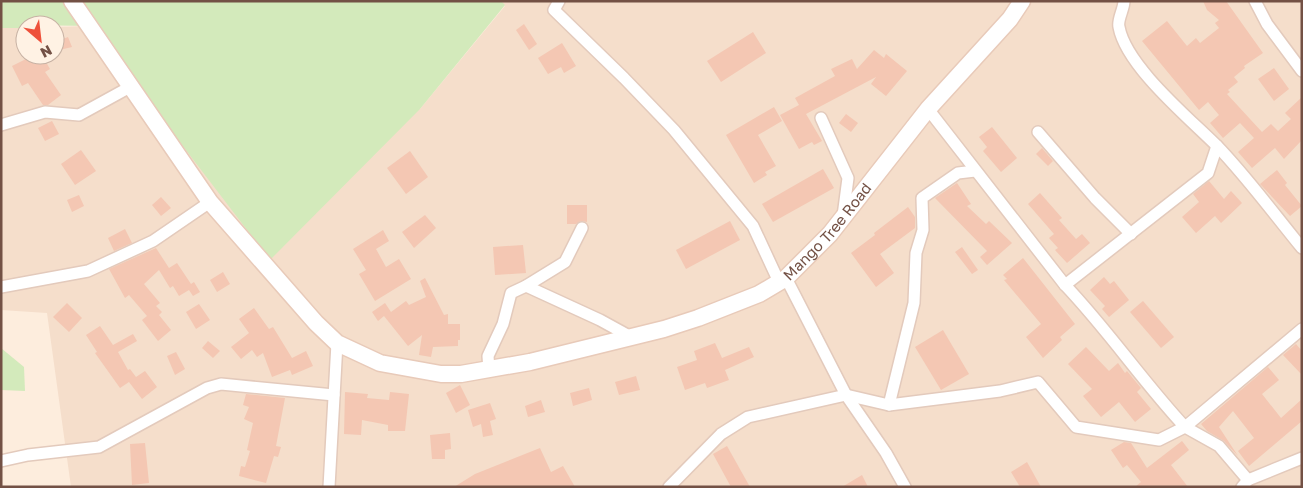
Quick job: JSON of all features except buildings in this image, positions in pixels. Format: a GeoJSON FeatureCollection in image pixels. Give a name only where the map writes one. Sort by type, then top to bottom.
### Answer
{"type":"FeatureCollection","features":[{"type":"Feature","properties":{"kind":"main road"},"geometry":{"type":"LineString","coordinates":[[72,1],[210,202],[257,259],[316,324],[337,343],[380,362],[407,368],[461,374],[489,370],[631,337],[698,318],[759,294],[783,280]]}},
{"type":"Feature","properties":{"kind":"main road","name":"Mango Tree Road"},"geometry":{"type":"LineString","coordinates":[[783,280],[843,218],[928,109],[1010,19],[1022,1]]}},
{"type":"Feature","properties":{"kind":"street"},"geometry":{"type":"LineString","coordinates":[[559,1],[554,10],[674,130],[753,226],[783,280]]}},
{"type":"Feature","properties":{"kind":"street"},"geometry":{"type":"LineString","coordinates":[[1124,1],[1118,25],[1127,45],[1144,71],[1176,108],[1217,146],[1302,248]]}},
{"type":"Feature","properties":{"kind":"street"},"geometry":{"type":"LineString","coordinates":[[1255,1],[1267,24],[1302,71]]}},
{"type":"Feature","properties":{"kind":"street"},"geometry":{"type":"LineString","coordinates":[[1,125],[45,112],[79,114],[130,87]]}},
{"type":"Feature","properties":{"kind":"street"},"geometry":{"type":"LineString","coordinates":[[928,109],[1065,285],[1089,310],[1144,381],[1185,427],[1219,446],[1246,483],[1301,461]]}},
{"type":"Feature","properties":{"kind":"street"},"geometry":{"type":"LineString","coordinates":[[821,118],[848,178],[843,218]]}},
{"type":"Feature","properties":{"kind":"street"},"geometry":{"type":"LineString","coordinates":[[1038,132],[1095,198],[1131,234]]}},
{"type":"Feature","properties":{"kind":"street"},"geometry":{"type":"LineString","coordinates":[[1065,285],[1208,173],[1217,146]]}},
{"type":"Feature","properties":{"kind":"street"},"geometry":{"type":"LineString","coordinates":[[889,405],[914,303],[916,254],[924,230],[922,198],[958,173],[975,171]]}},
{"type":"Feature","properties":{"kind":"street"},"geometry":{"type":"LineString","coordinates":[[1,287],[88,271],[153,241],[210,202]]}},
{"type":"Feature","properties":{"kind":"street"},"geometry":{"type":"LineString","coordinates":[[489,370],[488,356],[503,324],[511,293],[565,262],[582,228]]}},
{"type":"Feature","properties":{"kind":"street","name":"Mango Tree Road"},"geometry":{"type":"LineString","coordinates":[[783,280],[846,395],[886,453],[905,487]]}},
{"type":"Feature","properties":{"kind":"street"},"geometry":{"type":"LineString","coordinates":[[526,286],[600,320],[631,337]]}},
{"type":"Feature","properties":{"kind":"street"},"geometry":{"type":"LineString","coordinates":[[669,487],[721,434],[748,417],[846,395],[889,405],[1000,391],[1038,382],[1076,427],[1160,440],[1185,427],[1302,329]]}},
{"type":"Feature","properties":{"kind":"street"},"geometry":{"type":"LineString","coordinates":[[328,487],[337,343]]}},
{"type":"Feature","properties":{"kind":"street"},"geometry":{"type":"LineString","coordinates":[[1,461],[28,455],[98,447],[207,388],[221,384],[334,395]]}},
{"type":"Feature","properties":{"kind":"shaded area"},"geometry":{"type":"Polygon","coordinates":[[[501,1],[1302,1],[1302,487],[71,487],[47,313],[1,310],[1,28],[15,28],[15,65],[65,65],[65,27],[91,26],[420,109],[505,6],[501,1]]]}},
{"type":"Feature","properties":{"kind":"green space"},"geometry":{"type":"Polygon","coordinates":[[[1,1],[501,1],[505,5],[420,109],[270,260],[91,26],[65,26],[65,15],[15,15],[15,28],[1,28],[1,1]]]}},
{"type":"Feature","properties":{"kind":"green space"},"geometry":{"type":"Polygon","coordinates":[[[1,348],[24,367],[25,391],[1,390],[1,348]]]}}]}
